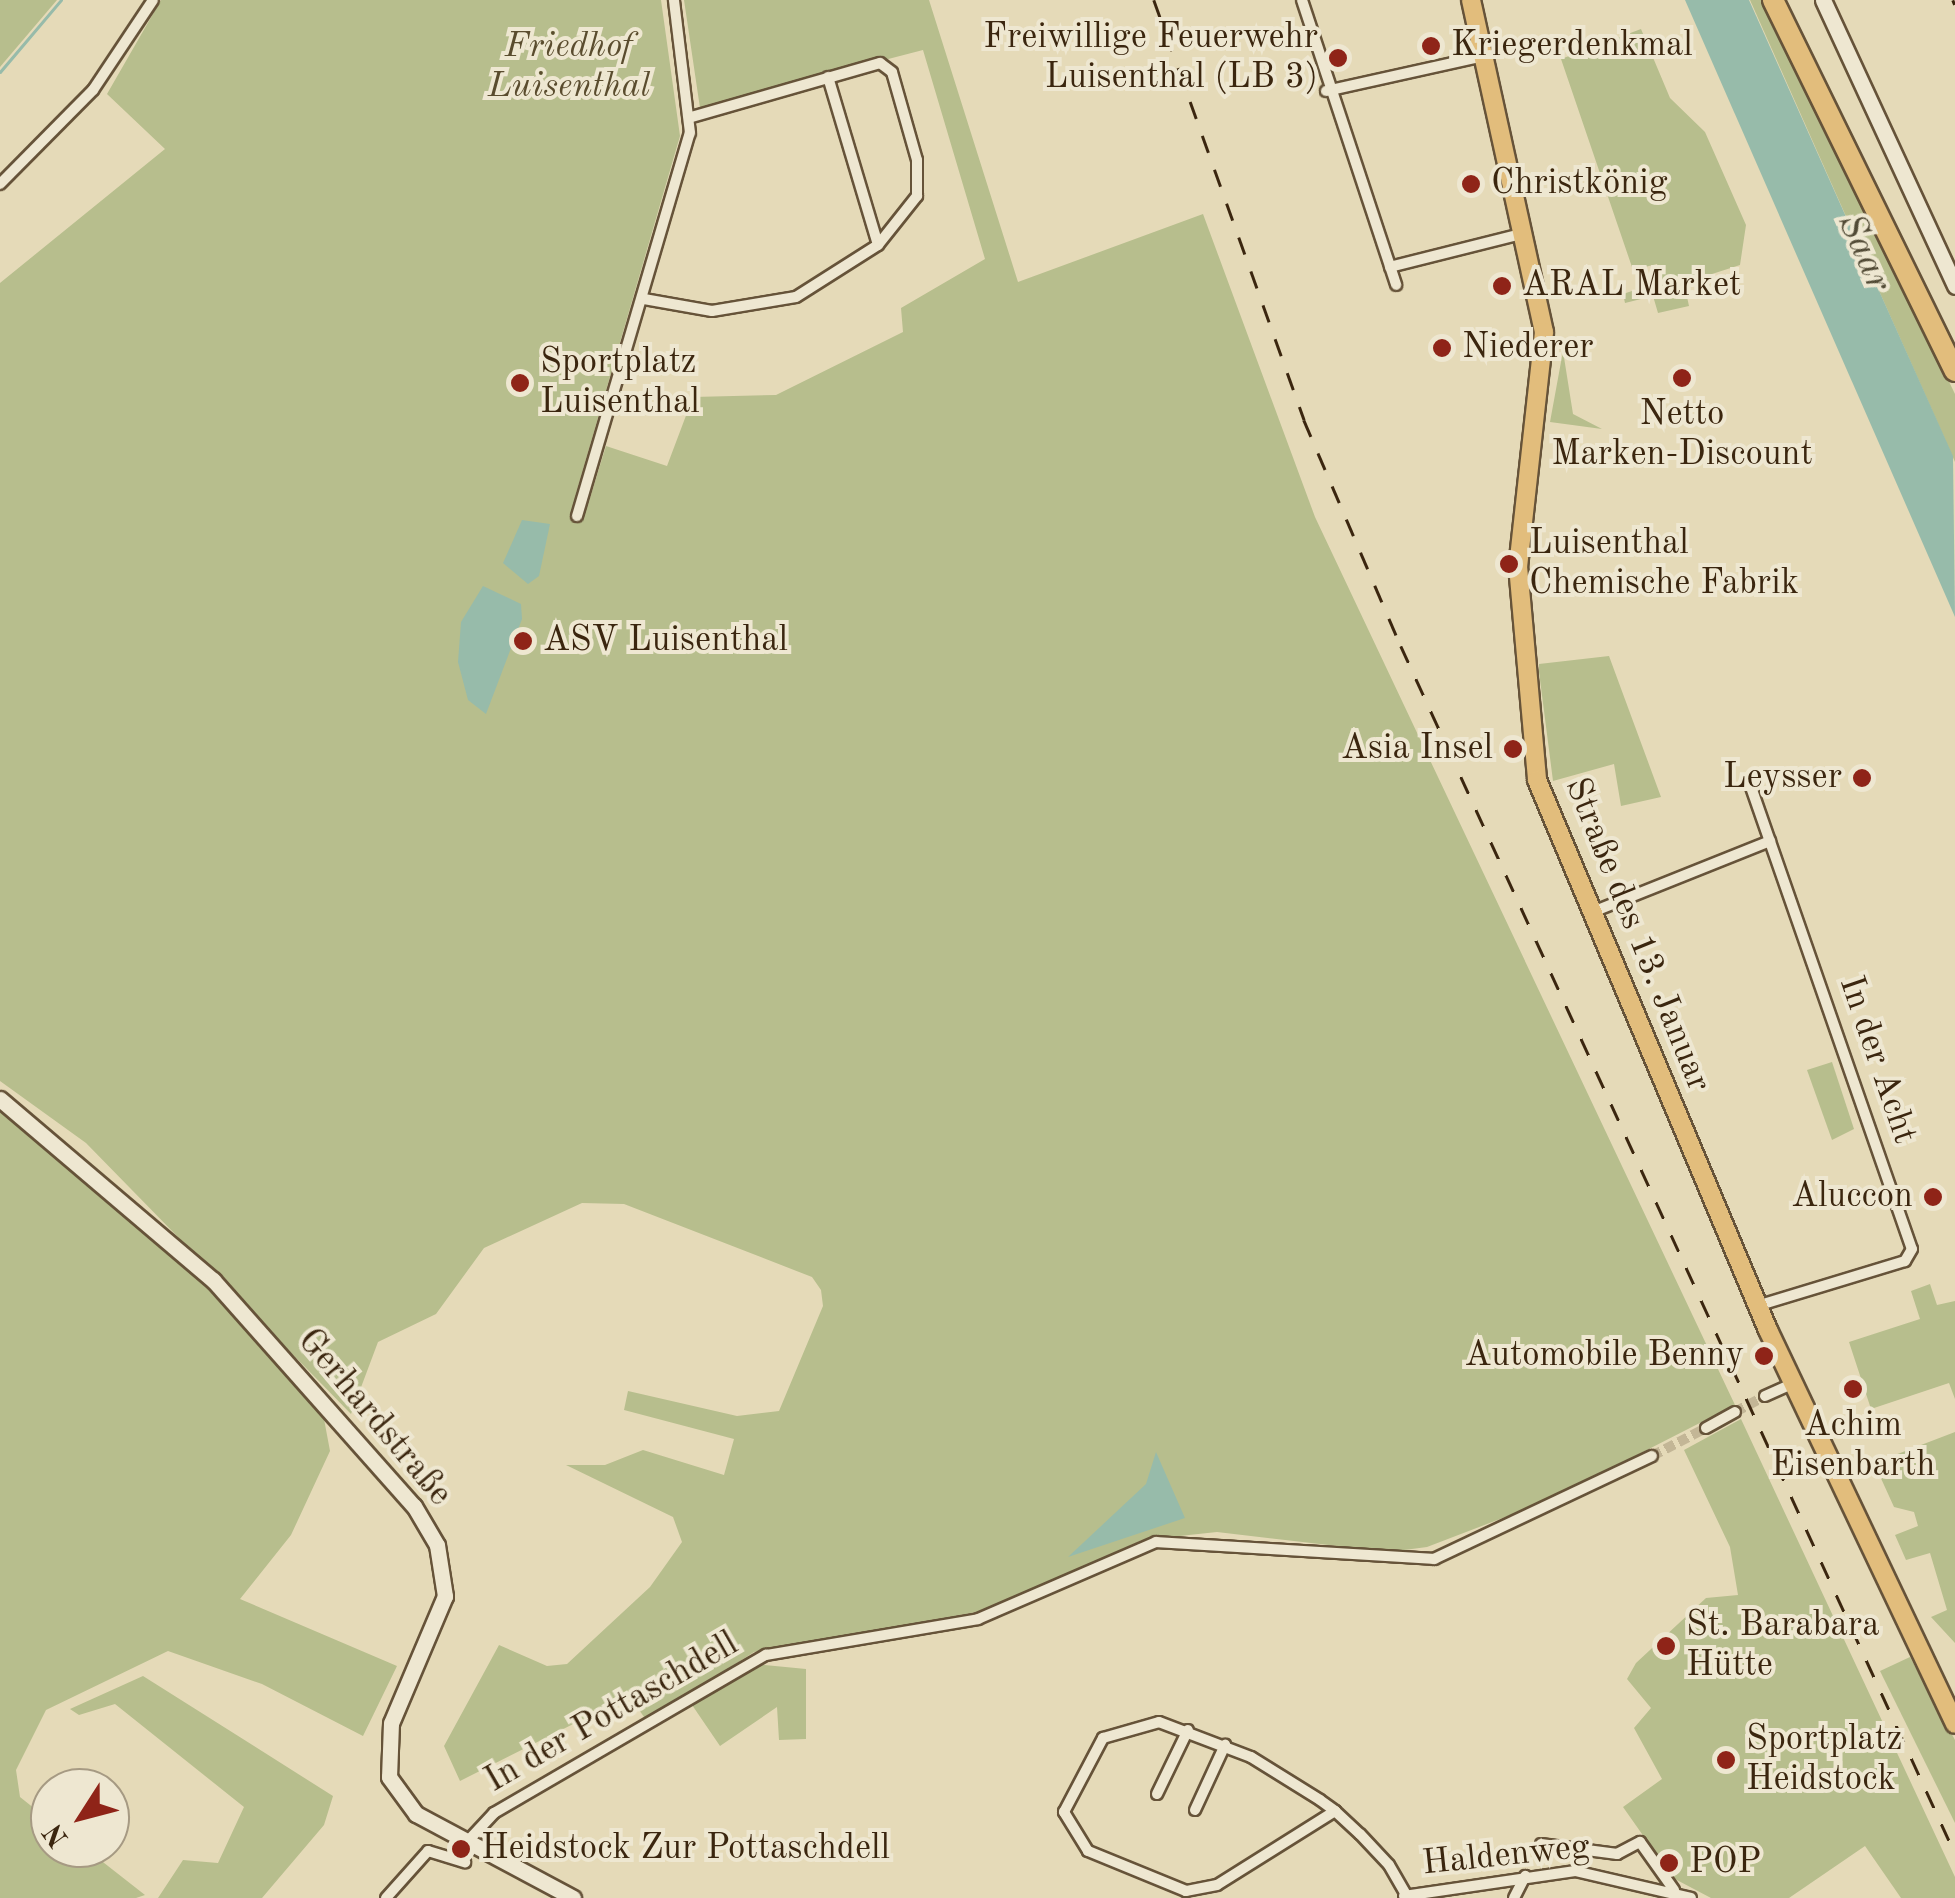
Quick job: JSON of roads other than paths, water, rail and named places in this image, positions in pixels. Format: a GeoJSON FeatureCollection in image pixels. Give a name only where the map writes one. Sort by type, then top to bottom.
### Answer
{"type":"FeatureCollection","features":[{"type":"Feature","properties":{"kind":"highway"},"geometry":{"type":"LineString","coordinates":[[1773,0],[1955,371]]}},
{"type":"Feature","properties":{"kind":"highway"},"geometry":{"type":"LineString","coordinates":[[1788,0],[1955,340]]}},
{"type":"Feature","properties":{"kind":"main road","name":"Straße des 13. Januar"},"geometry":{"type":"LineString","coordinates":[[1471,0],[1526,233],[1544,332],[1518,566],[1530,736],[1543,798],[1757,1306],[1955,1724]]}},
{"type":"Feature","properties":{"kind":"street"},"geometry":{"type":"LineString","coordinates":[[0,184],[93,90],[153,0]]}},
{"type":"Feature","properties":{"kind":"street"},"geometry":{"type":"LineString","coordinates":[[577,516],[644,299],[692,117],[674,0]]}},
{"type":"Feature","properties":{"kind":"street"},"geometry":{"type":"LineString","coordinates":[[1302,0],[1326,91],[1396,285]]}},
{"type":"Feature","properties":{"kind":"street"},"geometry":{"type":"LineString","coordinates":[[1823,0],[1955,286]]}},
{"type":"Feature","properties":{"kind":"street"},"geometry":{"type":"LineString","coordinates":[[1326,91],[1484,56]]}},
{"type":"Feature","properties":{"kind":"street"},"geometry":{"type":"LineString","coordinates":[[644,299],[712,311],[765,306],[812,290],[878,245],[906,219],[919,184],[892,72],[880,63],[692,117]]}},
{"type":"Feature","properties":{"kind":"street"},"geometry":{"type":"LineString","coordinates":[[828,77],[878,245]]}},
{"type":"Feature","properties":{"kind":"street"},"geometry":{"type":"LineString","coordinates":[[1390,267],[1526,233]]}},
{"type":"Feature","properties":{"kind":"street","name":"In der Acht"},"geometry":{"type":"LineString","coordinates":[[1751,788],[1912,1249],[1905,1261],[1757,1306]]}},
{"type":"Feature","properties":{"kind":"street"},"geometry":{"type":"LineString","coordinates":[[1589,914],[1770,841]]}},
{"type":"Feature","properties":{"kind":"street","name":"Gerhardstraße"},"geometry":{"type":"LineString","coordinates":[[0,1099],[213,1280],[424,1519],[444,1571],[443,1610],[391,1724],[386,1765],[408,1807],[573,1898]]}},
{"type":"Feature","properties":{"kind":"street"},"geometry":{"type":"LineString","coordinates":[[1765,1396],[1792,1384]]}},
{"type":"Feature","properties":{"kind":"street"},"geometry":{"type":"LineString","coordinates":[[1706,1428],[1735,1412]]}},
{"type":"Feature","properties":{"kind":"street","name":"In der Pottaschdell"},"geometry":{"type":"LineString","coordinates":[[467,1842],[494,1814],[766,1655],[978,1620],[1156,1542],[1434,1559],[1652,1456]]}},
{"type":"Feature","properties":{"kind":"street"},"geometry":{"type":"LineString","coordinates":[[1335,1811],[1217,1885],[1165,1893],[1088,1850],[1064,1812],[1102,1738],[1130,1724],[1188,1730],[1224,1744],[1335,1811],[1404,1896]]}},
{"type":"Feature","properties":{"kind":"street"},"geometry":{"type":"LineString","coordinates":[[1157,1794],[1188,1730]]}},
{"type":"Feature","properties":{"kind":"street"},"geometry":{"type":"LineString","coordinates":[[1195,1810],[1224,1744]]}},
{"type":"Feature","properties":{"kind":"street","name":"Haldenweg"},"geometry":{"type":"LineString","coordinates":[[1541,1844],[1617,1854],[1640,1842],[1669,1888]]}},
{"type":"Feature","properties":{"kind":"street"},"geometry":{"type":"LineString","coordinates":[[1574,1848],[1575,1871]]}},
{"type":"Feature","properties":{"kind":"street"},"geometry":{"type":"LineString","coordinates":[[386,1898],[428,1850],[465,1862]]}},
{"type":"Feature","properties":{"kind":"street","name":"Haldenweg"},"geometry":{"type":"LineString","coordinates":[[1404,1896],[1575,1871],[1669,1888],[1691,1898]]}},
{"type":"Feature","properties":{"kind":"street"},"geometry":{"type":"LineString","coordinates":[[1514,1898],[1525,1876]]}},
{"type":"Feature","properties":{"kind":"street"},"geometry":{"type":"LineString","coordinates":[[1658,1898],[1669,1888]]}},
{"type":"Feature","properties":{"kind":"waterway"},"geometry":{"type":"LineString","coordinates":[[0,72],[61,0]]}},
{"type":"Feature","properties":{"kind":"tunnel"},"geometry":{"type":"LineString","coordinates":[[1735,1412],[1765,1396]]}},
{"type":"Feature","properties":{"kind":"tunnel"},"geometry":{"type":"LineString","coordinates":[[1652,1456],[1706,1428]]}},
{"type":"Feature","properties":{"kind":"railway"},"geometry":{"type":"LineString","coordinates":[[1154,0],[1304,420],[1401,646],[1955,1853]]}},
{"type":"Feature","properties":{"kind":"railway"},"geometry":{"type":"LineString","coordinates":[[1953,0],[1955,5]]}},
{"type":"Feature","properties":{"kind":"place","name":"Kriegerdenkmal"},"geometry":{"type":"Point","coordinates":[1431,46]}},
{"type":"Feature","properties":{"kind":"place","name":"Freiwillige Feuerwehr Luisenthal (LB 3)"},"geometry":{"type":"Point","coordinates":[1338,58]}},
{"type":"Feature","properties":{"kind":"place","name":"Christkönig"},"geometry":{"type":"Point","coordinates":[1471,184]}},
{"type":"Feature","properties":{"kind":"place","name":"ARAL Market"},"geometry":{"type":"Point","coordinates":[1502,286]}},
{"type":"Feature","properties":{"kind":"place","name":"Niederer"},"geometry":{"type":"Point","coordinates":[1442,348]}},
{"type":"Feature","properties":{"kind":"place","name":"Netto Marken-Discount"},"geometry":{"type":"Point","coordinates":[1682,378]}},
{"type":"Feature","properties":{"kind":"place","name":"Sportplatz Luisenthal"},"geometry":{"type":"Point","coordinates":[520,383]}},
{"type":"Feature","properties":{"kind":"place","name":"Luisenthal Chemische Fabrik"},"geometry":{"type":"Point","coordinates":[1509,564]}},
{"type":"Feature","properties":{"kind":"place","name":"ASV Luisenthal"},"geometry":{"type":"Point","coordinates":[523,641]}},
{"type":"Feature","properties":{"kind":"place","name":"Asia Insel"},"geometry":{"type":"Point","coordinates":[1513,749]}},
{"type":"Feature","properties":{"kind":"place","name":"Leysser"},"geometry":{"type":"Point","coordinates":[1862,778]}},
{"type":"Feature","properties":{"kind":"place","name":"Aluccon"},"geometry":{"type":"Point","coordinates":[1933,1197]}},
{"type":"Feature","properties":{"kind":"place","name":"Automobile Benny"},"geometry":{"type":"Point","coordinates":[1764,1356]}},
{"type":"Feature","properties":{"kind":"place","name":"Achim Eisenbarth"},"geometry":{"type":"Point","coordinates":[1853,1389]}},
{"type":"Feature","properties":{"kind":"place","name":"St. Barabara Hütte"},"geometry":{"type":"Point","coordinates":[1666,1646]}},
{"type":"Feature","properties":{"kind":"place","name":"Sportplatz Heidstock"},"geometry":{"type":"Point","coordinates":[1726,1760]}},
{"type":"Feature","properties":{"kind":"place","name":"Heidstock Zur Pottaschdell"},"geometry":{"type":"Point","coordinates":[461,1849]}},
{"type":"Feature","properties":{"kind":"place","name":"POP"},"geometry":{"type":"Point","coordinates":[1669,1863]}},
{"type":"Feature","properties":{"kind":"park label","name":"Friedhof Luisenthal"},"geometry":{"type":"Point","coordinates":[569,67]}},
{"type":"Feature","properties":{"kind":"water label","name":"Saar"},"geometry":{"type":"Point","coordinates":[1863,253]}}]}
